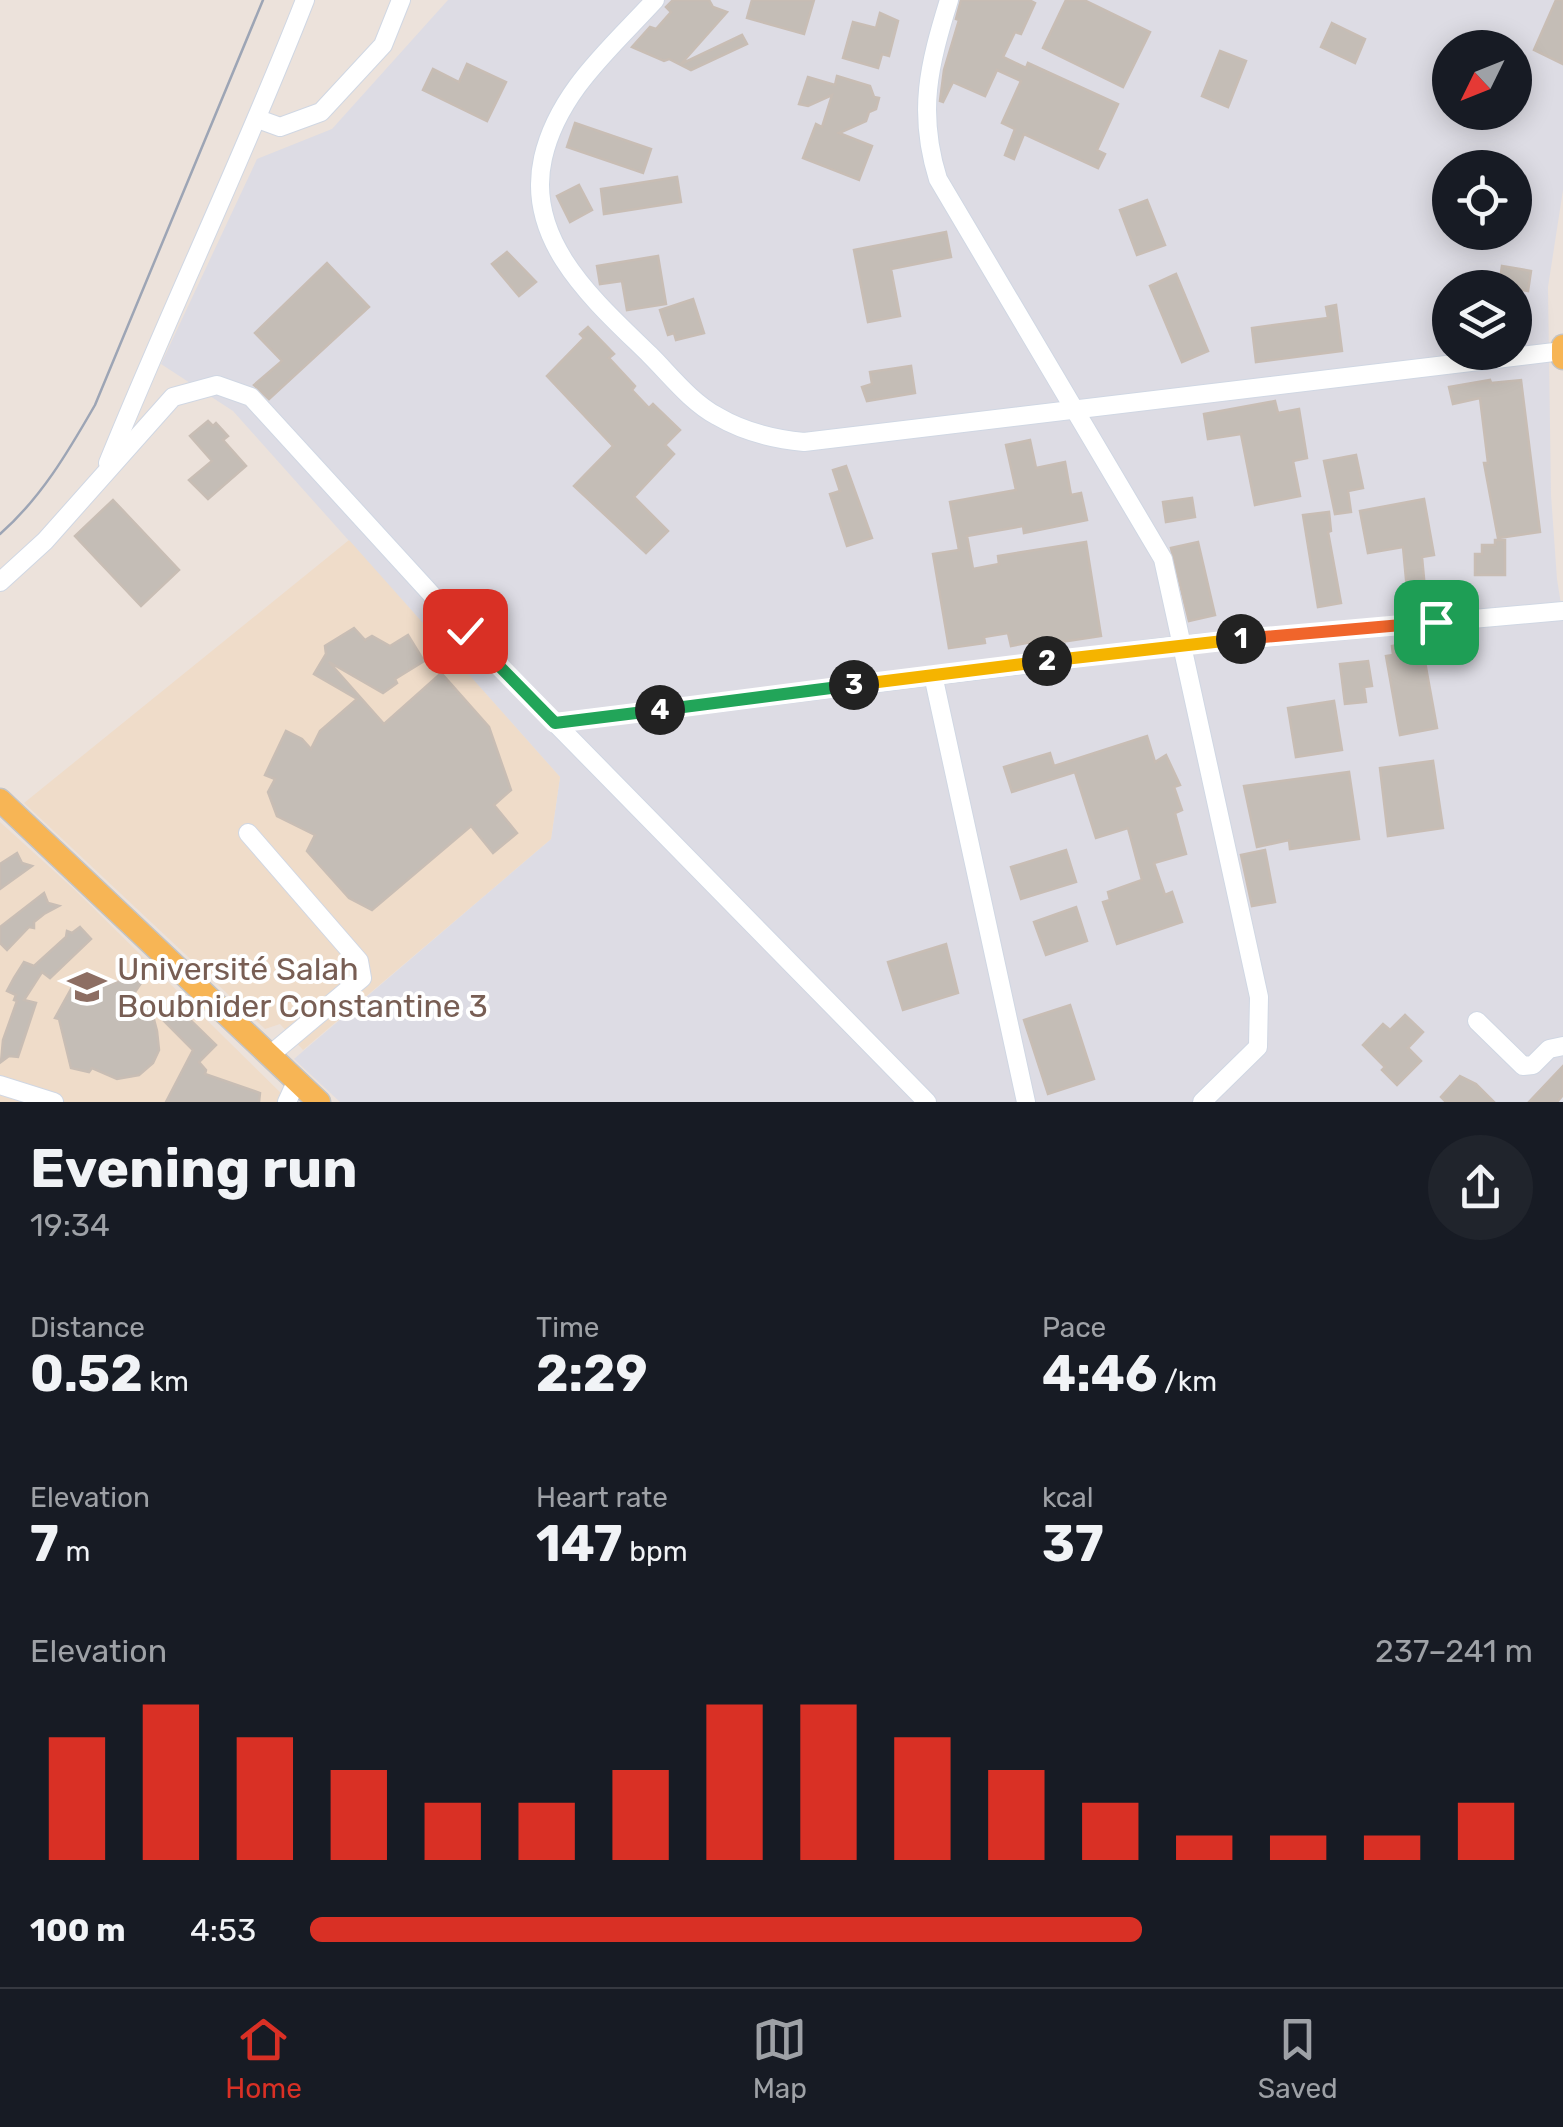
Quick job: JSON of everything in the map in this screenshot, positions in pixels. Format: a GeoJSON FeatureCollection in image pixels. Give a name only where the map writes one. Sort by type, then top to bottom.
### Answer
{"type":"FeatureCollection","features":[{"type":"Feature","properties":{"kind":"main road"},"geometry":{"type":"LineString","coordinates":[[0,800],[270,1055],[292,1091],[320,1102]]}},
{"type":"Feature","properties":{"kind":"street"},"geometry":{"type":"LineString","coordinates":[[102,478],[306,0]]}},
{"type":"Feature","properties":{"kind":"street"},"geometry":{"type":"LineString","coordinates":[[258,119],[280,127],[321,112],[382,45],[401,0]]}},
{"type":"Feature","properties":{"kind":"street"},"geometry":{"type":"LineString","coordinates":[[656,0],[572,89],[552,124],[542,162],[541,200],[552,241],[570,272],[690,395],[715,416],[743,429],[773,439],[804,442],[1563,351]]}},
{"type":"Feature","properties":{"kind":"street"},"geometry":{"type":"LineString","coordinates":[[949,0],[927,81],[925,110],[938,178],[1163,560],[1260,997],[1258,1047],[1202,1102]]}},
{"type":"Feature","properties":{"kind":"street"},"geometry":{"type":"LineString","coordinates":[[0,582],[45,541],[172,397],[217,384],[251,398],[465,631],[926,1102]]}},
{"type":"Feature","properties":{"kind":"street"},"geometry":{"type":"LineString","coordinates":[[555,723],[1181,644],[1563,612]]}},
{"type":"Feature","properties":{"kind":"street"},"geometry":{"type":"LineString","coordinates":[[933,675],[1026,1102]]}},
{"type":"Feature","properties":{"kind":"street"},"geometry":{"type":"LineString","coordinates":[[248,833],[359,961],[362,978],[270,1055]]}},
{"type":"Feature","properties":{"kind":"street"},"geometry":{"type":"LineString","coordinates":[[1476,1021],[1526,1067],[1536,1063],[1548,1049],[1563,1046]]}},
{"type":"Feature","properties":{"kind":"street"},"geometry":{"type":"LineString","coordinates":[[0,1084],[54,1102]]}},
{"type":"Feature","properties":{"kind":"shaded area"},"geometry":{"type":"Polygon","coordinates":[[[448,0],[1563,0],[1563,190],[1548,287],[1551,495],[1563,617],[1563,1102],[340,1102],[294,1059],[551,839],[560,777],[233,411],[161,364],[257,159],[332,129],[448,0]]]}},
{"type":"Feature","properties":{"kind":"shaded area"},"geometry":{"type":"Polygon","coordinates":[[[349,540],[560,777],[551,839],[303,1050],[280,1024],[265,1029],[24,803],[349,540]]]}},
{"type":"Feature","properties":{"kind":"shaded area","name":"Université Salah Boubnider Constantine 3"},"geometry":{"type":"Polygon","coordinates":[[[0,822],[75,890],[290,1102],[0,1102],[0,822]]]}},
{"type":"Feature","properties":{"kind":"building"},"geometry":{"type":"Polygon","coordinates":[[[673,0],[709,0],[713,7],[727,12],[681,64],[742,35],[747,44],[691,70],[632,47],[671,12],[666,7],[673,0]]]}},
{"type":"Feature","properties":{"kind":"building"},"geometry":{"type":"Polygon","coordinates":[[[752,0],[814,0],[804,34],[747,18],[752,0]]]}},
{"type":"Feature","properties":{"kind":"building"},"geometry":{"type":"Polygon","coordinates":[[[961,0],[1035,3],[1021,34],[1015,32],[1003,57],[1026,68],[1028,63],[1118,104],[1097,150],[1105,154],[1098,168],[1024,134],[1014,159],[1005,155],[1015,129],[1002,123],[1021,81],[997,70],[985,96],[953,82],[943,102],[940,101],[961,0]]]}},
{"type":"Feature","properties":{"kind":"building"},"geometry":{"type":"Polygon","coordinates":[[[1066,0],[1084,0],[1150,32],[1123,87],[1043,48],[1066,0]]]}},
{"type":"Feature","properties":{"kind":"building"},"geometry":{"type":"Polygon","coordinates":[[[1556,0],[1563,0],[1563,64],[1534,50],[1556,0]]]}},
{"type":"Feature","properties":{"kind":"building"},"geometry":{"type":"Polygon","coordinates":[[[880,13],[898,21],[889,56],[882,54],[878,68],[843,58],[853,22],[876,28],[880,13]]]}},
{"type":"Feature","properties":{"kind":"building"},"geometry":{"type":"Polygon","coordinates":[[[1332,23],[1365,39],[1355,63],[1321,47],[1332,23]]]}},
{"type":"Feature","properties":{"kind":"building"},"geometry":{"type":"Polygon","coordinates":[[[1220,51],[1246,61],[1228,107],[1202,96],[1220,51]]]}},
{"type":"Feature","properties":{"kind":"building"},"geometry":{"type":"Polygon","coordinates":[[[467,64],[506,82],[487,121],[423,90],[433,69],[459,82],[467,64]]]}},
{"type":"Feature","properties":{"kind":"building"},"geometry":{"type":"Polygon","coordinates":[[[837,76],[870,86],[874,97],[879,98],[866,121],[839,133],[872,146],[859,180],[803,158],[816,124],[822,127],[832,95],[808,106],[799,104],[808,77],[835,85],[837,76]]]}},
{"type":"Feature","properties":{"kind":"building"},"geometry":{"type":"Polygon","coordinates":[[[575,123],[651,149],[643,173],[567,147],[575,123]]]}},
{"type":"Feature","properties":{"kind":"building"},"geometry":{"type":"Polygon","coordinates":[[[677,177],[681,202],[604,214],[601,189],[677,177]]]}},
{"type":"Feature","properties":{"kind":"building"},"geometry":{"type":"Polygon","coordinates":[[[579,185],[592,210],[570,222],[557,196],[579,185]]]}},
{"type":"Feature","properties":{"kind":"building"},"geometry":{"type":"Polygon","coordinates":[[[1147,200],[1165,245],[1137,255],[1120,210],[1147,200]]]}},
{"type":"Feature","properties":{"kind":"building"},"geometry":{"type":"Polygon","coordinates":[[[946,232],[951,257],[891,269],[900,316],[868,322],[854,250],[946,232]]]}},
{"type":"Feature","properties":{"kind":"building"},"geometry":{"type":"Polygon","coordinates":[[[507,252],[536,282],[519,296],[492,264],[507,252]]]}},
{"type":"Feature","properties":{"kind":"building"},"geometry":{"type":"Polygon","coordinates":[[[658,256],[666,304],[627,310],[622,281],[600,284],[597,266],[658,256]]]}},
{"type":"Feature","properties":{"kind":"building"},"geometry":{"type":"Polygon","coordinates":[[[327,263],[369,307],[269,399],[254,385],[282,361],[255,333],[327,263]]]}},
{"type":"Feature","properties":{"kind":"building"},"geometry":{"type":"Polygon","coordinates":[[[1176,274],[1208,351],[1182,362],[1150,286],[1176,274]]]}},
{"type":"Feature","properties":{"kind":"building"},"geometry":{"type":"Polygon","coordinates":[[[693,299],[704,333],[676,340],[674,333],[668,335],[660,310],[693,299]]]}},
{"type":"Feature","properties":{"kind":"building"},"geometry":{"type":"Polygon","coordinates":[[[1336,305],[1342,351],[1256,362],[1252,328],[1328,318],[1326,307],[1336,305]]]}},
{"type":"Feature","properties":{"kind":"building"},"geometry":{"type":"Polygon","coordinates":[[[588,327],[614,354],[609,358],[635,386],[632,390],[680,430],[665,445],[674,454],[634,497],[668,531],[646,553],[574,486],[613,446],[547,376],[584,338],[580,334],[588,327]]]}},
{"type":"Feature","properties":{"kind":"building"},"geometry":{"type":"Polygon","coordinates":[[[911,366],[915,393],[867,401],[862,387],[872,384],[870,372],[911,366]]]}},
{"type":"Feature","properties":{"kind":"building"},"geometry":{"type":"Polygon","coordinates":[[[1521,380],[1540,532],[1498,538],[1484,463],[1488,463],[1480,398],[1453,404],[1449,387],[1521,380]]]}},
{"type":"Feature","properties":{"kind":"building"},"geometry":{"type":"Polygon","coordinates":[[[1275,401],[1278,413],[1299,409],[1307,458],[1293,461],[1300,496],[1255,505],[1241,434],[1208,439],[1204,414],[1275,401]]]}},
{"type":"Feature","properties":{"kind":"building"},"geometry":{"type":"Polygon","coordinates":[[[208,421],[213,426],[216,423],[228,436],[223,440],[246,466],[208,499],[189,480],[212,461],[190,436],[208,421]]]}},
{"type":"Feature","properties":{"kind":"building"},"geometry":{"type":"Polygon","coordinates":[[[1030,440],[1036,468],[1065,462],[1071,495],[1081,493],[1087,520],[1024,533],[1023,526],[967,536],[973,569],[999,564],[998,556],[1086,542],[1101,636],[1054,643],[1053,638],[1011,646],[1008,633],[984,637],[985,643],[949,648],[933,554],[959,550],[950,502],[1016,490],[1006,445],[1030,440]]]}},
{"type":"Feature","properties":{"kind":"building"},"geometry":{"type":"Polygon","coordinates":[[[1356,455],[1363,488],[1348,491],[1351,512],[1335,514],[1324,461],[1356,455]]]}},
{"type":"Feature","properties":{"kind":"building"},"geometry":{"type":"Polygon","coordinates":[[[846,466],[872,538],[847,546],[830,494],[840,491],[833,470],[846,466]]]}},
{"type":"Feature","properties":{"kind":"building"},"geometry":{"type":"Polygon","coordinates":[[[1192,498],[1195,517],[1166,522],[1163,502],[1192,498]]]}},
{"type":"Feature","properties":{"kind":"building"},"geometry":{"type":"Polygon","coordinates":[[[1424,499],[1434,555],[1422,557],[1425,589],[1407,590],[1403,547],[1368,553],[1360,511],[1424,499]]]}},
{"type":"Feature","properties":{"kind":"building"},"geometry":{"type":"Polygon","coordinates":[[[113,500],[179,570],[141,606],[75,536],[113,500]]]}},
{"type":"Feature","properties":{"kind":"building"},"geometry":{"type":"Polygon","coordinates":[[[1329,512],[1328,532],[1341,603],[1318,607],[1303,515],[1329,512]]]}},
{"type":"Feature","properties":{"kind":"building"},"geometry":{"type":"Polygon","coordinates":[[[1495,540],[1505,540],[1505,575],[1475,575],[1475,554],[1482,554],[1482,545],[1495,545],[1495,540]]]}},
{"type":"Feature","properties":{"kind":"building"},"geometry":{"type":"Polygon","coordinates":[[[1198,542],[1215,615],[1189,621],[1171,548],[1198,542]]]}},
{"type":"Feature","properties":{"kind":"building"},"geometry":{"type":"Polygon","coordinates":[[[354,628],[365,640],[372,636],[390,646],[408,635],[424,661],[395,679],[397,683],[383,693],[329,662],[384,724],[443,675],[489,727],[511,790],[494,805],[517,833],[493,853],[471,826],[372,910],[349,898],[307,851],[315,835],[277,816],[268,792],[275,779],[265,775],[286,731],[311,749],[320,731],[357,699],[314,674],[326,654],[325,646],[354,628]]]}},
{"type":"Feature","properties":{"kind":"building"},"geometry":{"type":"Polygon","coordinates":[[[1404,644],[1405,654],[1423,651],[1437,728],[1400,735],[1386,656],[1393,655],[1392,646],[1404,644]]]}},
{"type":"Feature","properties":{"kind":"building"},"geometry":{"type":"Polygon","coordinates":[[[1368,661],[1372,686],[1364,687],[1366,702],[1345,704],[1340,664],[1368,661]]]}},
{"type":"Feature","properties":{"kind":"building"},"geometry":{"type":"Polygon","coordinates":[[[1334,701],[1342,750],[1296,757],[1288,708],[1334,701]]]}},
{"type":"Feature","properties":{"kind":"building"},"geometry":{"type":"Polygon","coordinates":[[[1147,736],[1155,762],[1166,755],[1180,785],[1174,787],[1182,810],[1175,813],[1186,854],[1154,863],[1165,895],[1172,892],[1182,922],[1117,944],[1103,902],[1110,900],[1108,892],[1142,880],[1128,828],[1096,838],[1075,772],[1012,792],[1004,767],[1050,753],[1054,766],[1147,736]]]}},
{"type":"Feature","properties":{"kind":"building"},"geometry":{"type":"Polygon","coordinates":[[[1433,761],[1443,828],[1388,836],[1380,768],[1433,761]]]}},
{"type":"Feature","properties":{"kind":"building"},"geometry":{"type":"Polygon","coordinates":[[[1349,772],[1359,839],[1290,849],[1289,840],[1257,847],[1244,786],[1349,772]]]}},
{"type":"Feature","properties":{"kind":"building"},"geometry":{"type":"Polygon","coordinates":[[[1066,850],[1076,882],[1021,899],[1011,867],[1066,850]]]}},
{"type":"Feature","properties":{"kind":"building"},"geometry":{"type":"Polygon","coordinates":[[[1265,850],[1275,902],[1252,906],[1241,855],[1265,850]]]}},
{"type":"Feature","properties":{"kind":"building"},"geometry":{"type":"Polygon","coordinates":[[[17,853],[22,863],[32,866],[0,889],[0,864],[17,853]]]}},
{"type":"Feature","properties":{"kind":"building"},"geometry":{"type":"Polygon","coordinates":[[[44,893],[48,903],[59,906],[34,922],[34,928],[29,927],[7,950],[0,943],[0,927],[44,893]]]}},
{"type":"Feature","properties":{"kind":"building"},"geometry":{"type":"Polygon","coordinates":[[[1076,907],[1087,941],[1046,955],[1034,922],[1076,907]]]}},
{"type":"Feature","properties":{"kind":"building"},"geometry":{"type":"Polygon","coordinates":[[[80,927],[91,939],[50,978],[42,972],[24,1000],[36,1003],[18,1057],[9,1056],[1,1062],[3,1040],[17,1001],[16,995],[7,991],[14,978],[24,962],[34,966],[66,937],[67,931],[72,933],[80,927]]]}},
{"type":"Feature","properties":{"kind":"building"},"geometry":{"type":"Polygon","coordinates":[[[946,944],[958,993],[903,1010],[888,962],[946,944]]]}},
{"type":"Feature","properties":{"kind":"building"},"geometry":{"type":"Polygon","coordinates":[[[134,978],[141,983],[131,998],[152,1012],[157,1031],[159,1050],[153,1063],[139,1075],[117,1079],[92,1068],[89,1072],[71,1068],[59,1019],[55,1018],[71,989],[74,992],[134,978]]]}},
{"type":"Feature","properties":{"kind":"building"},"geometry":{"type":"Polygon","coordinates":[[[1070,1005],[1094,1079],[1048,1094],[1024,1020],[1070,1005]]]}},
{"type":"Feature","properties":{"kind":"building"},"geometry":{"type":"Polygon","coordinates":[[[177,1007],[216,1045],[199,1062],[205,1074],[260,1093],[259,1102],[166,1102],[193,1050],[164,1021],[177,1007]]]}},
{"type":"Feature","properties":{"kind":"building"},"geometry":{"type":"Polygon","coordinates":[[[1405,1015],[1423,1032],[1408,1048],[1421,1061],[1397,1085],[1363,1045],[1383,1024],[1390,1030],[1405,1015]]]}},
{"type":"Feature","properties":{"kind":"building"},"geometry":{"type":"Polygon","coordinates":[[[1563,1066],[1563,1095],[1557,1102],[1529,1102],[1563,1066]]]}},
{"type":"Feature","properties":{"kind":"building"},"geometry":{"type":"Polygon","coordinates":[[[1460,1076],[1476,1084],[1494,1102],[1446,1102],[1441,1097],[1460,1076]]]}},
{"type":"Feature","properties":{"kind":"tram line"},"geometry":{"type":"LineString","coordinates":[[0,534],[41,490],[95,405],[263,0]]}},
{"type":"Feature","properties":{"kind":"place","name":"Université Salah Boubnider Constantine 3"},"geometry":{"type":"Point","coordinates":[87,987]}},
{"type":"Feature","properties":{"kind":"route"},"geometry":{"type":"LineString","coordinates":[[465,631],[555,723],[1181,644],[1436,622]]}}]}
